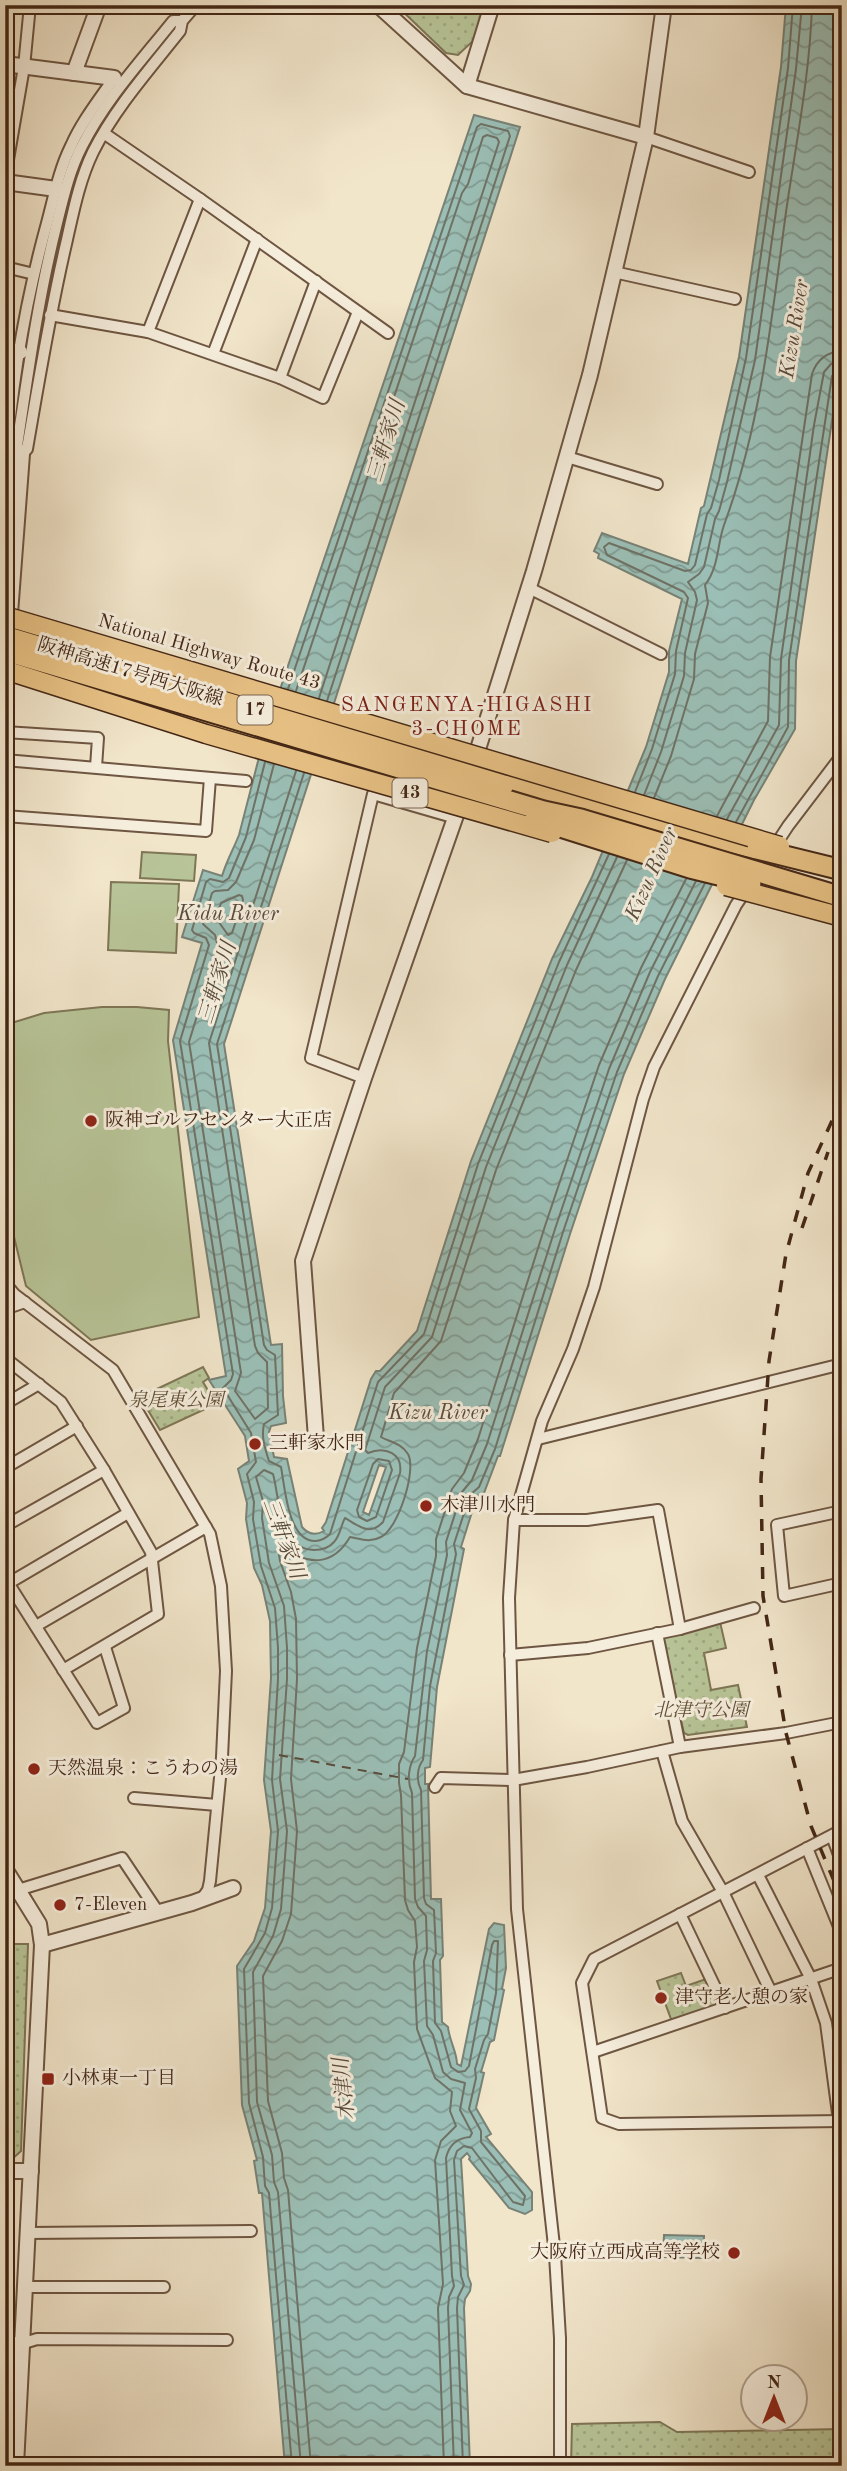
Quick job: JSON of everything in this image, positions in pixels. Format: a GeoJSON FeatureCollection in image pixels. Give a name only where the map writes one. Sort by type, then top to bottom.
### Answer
{"type":"FeatureCollection","features":[{"type":"Feature","properties":{"kind":"highway","name":"National Highway Route 43"},"geometry":{"type":"LineString","coordinates":[[6,621],[31,624],[761,841],[842,868]]}},
{"type":"Feature","properties":{"kind":"highway","name":"阪神高速17号西大阪線"},"geometry":{"type":"LineString","coordinates":[[6,621],[352,746],[426,776],[544,811]]}},
{"type":"Feature","properties":{"kind":"highway"},"geometry":{"type":"LineString","coordinates":[[31,624],[105,652],[286,710],[352,746]]}},
{"type":"Feature","properties":{"kind":"highway","name":"阪神高速17号西大阪線"},"geometry":{"type":"LineString","coordinates":[[5,651],[576,806]]}},
{"type":"Feature","properties":{"kind":"highway"},"geometry":{"type":"LineString","coordinates":[[9,672],[95,691],[236,732],[352,746]]}},
{"type":"Feature","properties":{"kind":"highway","name":"43"},"geometry":{"type":"LineString","coordinates":[[9,672],[206,734],[842,917]]}},
{"type":"Feature","properties":{"kind":"highway"},"geometry":{"type":"LineString","coordinates":[[426,776],[559,829],[842,910]]}},
{"type":"Feature","properties":{"kind":"highway"},"geometry":{"type":"LineString","coordinates":[[504,785],[599,800],[679,823],[761,841]]}},
{"type":"Feature","properties":{"kind":"highway"},"geometry":{"type":"LineString","coordinates":[[576,806],[842,868]]}},
{"type":"Feature","properties":{"kind":"highway","name":"17"},"geometry":{"type":"LineString","coordinates":[[576,806],[611,819],[842,886]]}},
{"type":"Feature","properties":{"kind":"highway"},"geometry":{"type":"LineString","coordinates":[[544,811],[617,840],[748,882]]}},
{"type":"Feature","properties":{"kind":"highway","name":"17"},"geometry":{"type":"LineString","coordinates":[[544,811],[581,819],[842,897]]}},
{"type":"Feature","properties":{"kind":"street"},"geometry":{"type":"LineString","coordinates":[[30,5],[24,66],[11,100],[5,180],[56,189]]}},
{"type":"Feature","properties":{"kind":"street"},"geometry":{"type":"LineString","coordinates":[[74,73],[99,5]]}},
{"type":"Feature","properties":{"kind":"street"},"geometry":{"type":"LineString","coordinates":[[22,454],[27,449],[50,315],[83,176],[104,134],[196,5]]}},
{"type":"Feature","properties":{"kind":"street"},"geometry":{"type":"LineString","coordinates":[[378,5],[467,86],[646,136],[748,172]]}},
{"type":"Feature","properties":{"kind":"street"},"geometry":{"type":"LineString","coordinates":[[467,86],[492,5]]}},
{"type":"Feature","properties":{"kind":"street"},"geometry":{"type":"LineString","coordinates":[[316,1438],[303,1261],[456,818],[529,588],[567,457],[590,375],[646,136],[664,5]]}},
{"type":"Feature","properties":{"kind":"street"},"geometry":{"type":"LineString","coordinates":[[9,672],[6,621],[22,454],[17,446],[37,312],[71,172],[81,146],[103,110],[173,21],[182,22]]}},
{"type":"Feature","properties":{"kind":"street"},"geometry":{"type":"LineString","coordinates":[[5,64],[114,78],[86,117],[70,146],[56,189],[13,351],[5,471]]}},
{"type":"Feature","properties":{"kind":"street"},"geometry":{"type":"LineString","coordinates":[[104,134],[388,332]]}},
{"type":"Feature","properties":{"kind":"street"},"geometry":{"type":"LineString","coordinates":[[148,332],[200,199]]}},
{"type":"Feature","properties":{"kind":"street"},"geometry":{"type":"LineString","coordinates":[[213,355],[257,239]]}},
{"type":"Feature","properties":{"kind":"street"},"geometry":{"type":"LineString","coordinates":[[5,268],[34,274]]}},
{"type":"Feature","properties":{"kind":"street"},"geometry":{"type":"LineString","coordinates":[[614,272],[735,299]]}},
{"type":"Feature","properties":{"kind":"street"},"geometry":{"type":"LineString","coordinates":[[280,377],[316,281]]}},
{"type":"Feature","properties":{"kind":"street"},"geometry":{"type":"LineString","coordinates":[[50,315],[148,332],[280,377],[323,398],[358,312]]}},
{"type":"Feature","properties":{"kind":"street"},"geometry":{"type":"LineString","coordinates":[[567,457],[657,484]]}},
{"type":"Feature","properties":{"kind":"street"},"geometry":{"type":"LineString","coordinates":[[529,588],[661,654]]}},
{"type":"Feature","properties":{"kind":"street"},"geometry":{"type":"LineString","coordinates":[[5,732],[98,738],[96,768]]}},
{"type":"Feature","properties":{"kind":"street"},"geometry":{"type":"LineString","coordinates":[[560,2466],[559,2328],[555,2255],[517,1909],[509,1598],[514,1520],[542,1421],[573,1349],[594,1287],[643,1099],[654,1067],[737,905],[788,826],[842,755]]}},
{"type":"Feature","properties":{"kind":"street"},"geometry":{"type":"LineString","coordinates":[[5,760],[246,781]]}},
{"type":"Feature","properties":{"kind":"street"},"geometry":{"type":"LineString","coordinates":[[5,816],[205,831],[210,778]]}},
{"type":"Feature","properties":{"kind":"street"},"geometry":{"type":"LineString","coordinates":[[364,1078],[311,1058],[373,794],[456,818]]}},
{"type":"Feature","properties":{"kind":"street"},"geometry":{"type":"LineString","coordinates":[[5,1283],[25,1302],[113,1370],[213,1543],[220,1586],[226,1671],[210,1881],[201,1900]]}},
{"type":"Feature","properties":{"kind":"street"},"geometry":{"type":"LineString","coordinates":[[5,1309],[25,1302]]}},
{"type":"Feature","properties":{"kind":"street"},"geometry":{"type":"LineString","coordinates":[[5,1358],[56,1396],[78,1426],[153,1559],[159,1614],[63,1670]]}},
{"type":"Feature","properties":{"kind":"street"},"geometry":{"type":"LineString","coordinates":[[538,1439],[842,1364]]}},
{"type":"Feature","properties":{"kind":"street"},"geometry":{"type":"LineString","coordinates":[[5,1405],[39,1384]]}},
{"type":"Feature","properties":{"kind":"street"},"geometry":{"type":"LineString","coordinates":[[5,1468],[78,1426]]}},
{"type":"Feature","properties":{"kind":"street"},"geometry":{"type":"LineString","coordinates":[[5,1526],[104,1470]]}},
{"type":"Feature","properties":{"kind":"street"},"geometry":{"type":"LineString","coordinates":[[514,1520],[587,1520],[658,1510],[680,1629]]}},
{"type":"Feature","properties":{"kind":"street"},"geometry":{"type":"LineString","coordinates":[[842,1511],[777,1525],[784,1596],[842,1583]]}},
{"type":"Feature","properties":{"kind":"street"},"geometry":{"type":"LineString","coordinates":[[106,1647],[124,1708],[97,1723],[7,1580],[128,1513]]}},
{"type":"Feature","properties":{"kind":"street"},"geometry":{"type":"LineString","coordinates":[[36,1626],[206,1527]]}},
{"type":"Feature","properties":{"kind":"street"},"geometry":{"type":"LineString","coordinates":[[510,1655],[588,1648],[680,1629],[754,1608]]}},
{"type":"Feature","properties":{"kind":"street"},"geometry":{"type":"LineString","coordinates":[[657,1633],[680,1747]]}},
{"type":"Feature","properties":{"kind":"street"},"geometry":{"type":"LineString","coordinates":[[435,1787],[441,1778],[513,1780],[680,1747],[786,1733],[842,1722]]}},
{"type":"Feature","properties":{"kind":"street"},"geometry":{"type":"LineString","coordinates":[[662,1751],[682,1821],[723,1892],[771,1992]]}},
{"type":"Feature","properties":{"kind":"street"},"geometry":{"type":"LineString","coordinates":[[134,1798],[217,1805]]}},
{"type":"Feature","properties":{"kind":"street"},"geometry":{"type":"LineString","coordinates":[[758,1875],[811,1979],[826,2023],[841,2121],[619,2124],[602,2118],[582,1983],[594,1959],[837,1833],[842,1863]]}},
{"type":"Feature","properties":{"kind":"street"},"geometry":{"type":"LineString","coordinates":[[807,1848],[842,1934]]}},
{"type":"Feature","properties":{"kind":"street"},"geometry":{"type":"LineString","coordinates":[[18,1890],[122,1858],[158,1912]]}},
{"type":"Feature","properties":{"kind":"street"},"geometry":{"type":"LineString","coordinates":[[5,1869],[38,1924],[42,1945],[16,2466]]}},
{"type":"Feature","properties":{"kind":"street"},"geometry":{"type":"LineString","coordinates":[[42,1945],[201,1900],[233,1888]]}},
{"type":"Feature","properties":{"kind":"street"},"geometry":{"type":"LineString","coordinates":[[680,1914],[725,2008]]}},
{"type":"Feature","properties":{"kind":"street"},"geometry":{"type":"LineString","coordinates":[[593,2052],[842,1968]]}},
{"type":"Feature","properties":{"kind":"street"},"geometry":{"type":"LineString","coordinates":[[5,2171],[31,2171]]}},
{"type":"Feature","properties":{"kind":"street"},"geometry":{"type":"LineString","coordinates":[[28,2233],[251,2231]]}},
{"type":"Feature","properties":{"kind":"street"},"geometry":{"type":"LineString","coordinates":[[25,2287],[164,2287]]}},
{"type":"Feature","properties":{"kind":"street"},"geometry":{"type":"LineString","coordinates":[[5,2344],[21,2344],[37,2339],[227,2340]]}},
{"type":"Feature","properties":{"kind":"green space"},"geometry":{"type":"Polygon","coordinates":[[[396,5],[484,5],[474,40],[458,55],[446,53],[396,5]]]}},
{"type":"Feature","properties":{"kind":"green space"},"geometry":{"type":"Polygon","coordinates":[[[142,852],[196,855],[194,881],[140,878],[142,852]]]}},
{"type":"Feature","properties":{"kind":"green space"},"geometry":{"type":"Polygon","coordinates":[[[111,882],[179,884],[176,953],[108,950],[111,882]]]}},
{"type":"Feature","properties":{"kind":"green space","name":"阪神ゴルフセンター大正店"},"geometry":{"type":"Polygon","coordinates":[[[102,1007],[169,1010],[168,1041],[199,1317],[91,1340],[26,1286],[5,1200],[5,1025],[44,1013],[102,1007]]]}},
{"type":"Feature","properties":{"kind":"green space","name":"泉尾東公園"},"geometry":{"type":"Polygon","coordinates":[[[203,1367],[209,1378],[203,1382],[216,1404],[160,1430],[140,1397],[203,1367]]]}},
{"type":"Feature","properties":{"kind":"green space","name":"北津守公園"},"geometry":{"type":"Polygon","coordinates":[[[720,1622],[726,1648],[704,1653],[711,1690],[738,1685],[747,1727],[688,1735],[684,1733],[661,1637],[720,1622]]]}},
{"type":"Feature","properties":{"kind":"green space"},"geometry":{"type":"Polygon","coordinates":[[[5,1944],[28,1944],[21,2151],[11,2160],[5,2160],[5,1944]]]}},
{"type":"Feature","properties":{"kind":"green space"},"geometry":{"type":"Polygon","coordinates":[[[681,1973],[686,1986],[709,1978],[721,2006],[676,2022],[671,2019],[657,1981],[681,1973]]]}},
{"type":"Feature","properties":{"kind":"green space"},"geometry":{"type":"Polygon","coordinates":[[[660,2422],[677,2432],[808,2432],[808,2430],[842,2429],[842,2466],[571,2466],[572,2424],[660,2422]]]}},
{"type":"Feature","properties":{"kind":"water"},"geometry":{"type":"Polygon","coordinates":[[[786,5],[842,5],[842,354],[796,661],[795,729],[754,800],[665,979],[624,1074],[500,1456],[484,1493],[477,1496],[461,1547],[464,1549],[437,1687],[430,1767],[425,1768],[425,1784],[428,1784],[431,1899],[441,1899],[442,2022],[448,2027],[457,2064],[461,2066],[489,1929],[494,1923],[504,1925],[504,1990],[494,2040],[490,2042],[481,2072],[484,2073],[476,2108],[491,2134],[486,2137],[532,2192],[532,2210],[525,2214],[509,2208],[467,2153],[461,2159],[468,2276],[471,2284],[464,2308],[470,2466],[285,2466],[262,2193],[259,2193],[254,2161],[257,2160],[242,2105],[237,1966],[254,1941],[265,1908],[271,1831],[264,1780],[271,1678],[270,1621],[262,1585],[254,1568],[246,1519],[247,1503],[238,1469],[249,1461],[245,1436],[209,1380],[226,1376],[173,1040],[202,943],[182,937],[203,870],[222,876],[239,835],[265,734],[474,115],[520,127],[224,1044],[271,1345],[282,1344],[286,1423],[271,1426],[269,1432],[274,1457],[287,1459],[302,1527],[315,1534],[324,1531],[322,1528],[371,1379],[417,1331],[471,1161],[552,959],[592,877],[646,747],[669,672],[669,651],[682,599],[598,558],[599,554],[594,551],[602,533],[688,564],[739,357],[781,67],[786,5]],[[379,1465],[363,1512],[369,1515],[386,1467],[379,1465]]]}},
{"type":"Feature","properties":{"kind":"water"},"geometry":{"type":"Polygon","coordinates":[[[664,2235],[704,2236],[703,2258],[663,2257],[664,2235]]]}},
{"type":"Feature","properties":{"kind":"ferry route"},"geometry":{"type":"LineString","coordinates":[[279,1755],[408,1779]]}},
{"type":"Feature","properties":{"kind":"railway"},"geometry":{"type":"LineString","coordinates":[[842,1099],[808,1173],[786,1254],[769,1361],[761,1479],[763,1596],[786,1733],[811,1826],[842,1900]]}},
{"type":"Feature","properties":{"kind":"railway"},"geometry":{"type":"LineString","coordinates":[[802,1228],[828,1152]]}},
{"type":"Feature","properties":{"kind":"place","name":"阪神ゴルフセンター大正店"},"geometry":{"type":"Point","coordinates":[91,1121]}},
{"type":"Feature","properties":{"kind":"place","name":"三軒家水門"},"geometry":{"type":"Point","coordinates":[255,1444]}},
{"type":"Feature","properties":{"kind":"place","name":"木津川水門"},"geometry":{"type":"Point","coordinates":[426,1506]}},
{"type":"Feature","properties":{"kind":"place","name":"天然温泉：こうわの湯"},"geometry":{"type":"Point","coordinates":[34,1769]}},
{"type":"Feature","properties":{"kind":"place","name":"7-Eleven"},"geometry":{"type":"Point","coordinates":[60,1905]}},
{"type":"Feature","properties":{"kind":"place","name":"津守老人憩の家"},"geometry":{"type":"Point","coordinates":[661,1998]}},
{"type":"Feature","properties":{"kind":"place","name":"小林東一丁目"},"geometry":{"type":"Point","coordinates":[48,2079]}},
{"type":"Feature","properties":{"kind":"place","name":"大阪府立西成高等学校"},"geometry":{"type":"Point","coordinates":[734,2253]}},
{"type":"Feature","properties":{"kind":"district","name":"SANGENYA-HIGASHI 3-CHOME"},"geometry":{"type":"Point","coordinates":[467,717]}},
{"type":"Feature","properties":{"kind":"water label","name":"Kizu River"},"geometry":{"type":"Point","coordinates":[795,329]}},
{"type":"Feature","properties":{"kind":"water label","name":"三軒家川"},"geometry":{"type":"Point","coordinates":[387,441]}},
{"type":"Feature","properties":{"kind":"water label","name":"Kizu River"},"geometry":{"type":"Point","coordinates":[652,874]}},
{"type":"Feature","properties":{"kind":"water label","name":"Kidu River"},"geometry":{"type":"Point","coordinates":[228,914]}},
{"type":"Feature","properties":{"kind":"water label","name":"三軒家川"},"geometry":{"type":"Point","coordinates":[218,983]}},
{"type":"Feature","properties":{"kind":"water label","name":"Kizu River"},"geometry":{"type":"Point","coordinates":[438,1413]}},
{"type":"Feature","properties":{"kind":"water label","name":"三軒家川"},"geometry":{"type":"Point","coordinates":[283,1539]}},
{"type":"Feature","properties":{"kind":"water label","name":"木津川"},"geometry":{"type":"Point","coordinates":[345,2089]}}]}
